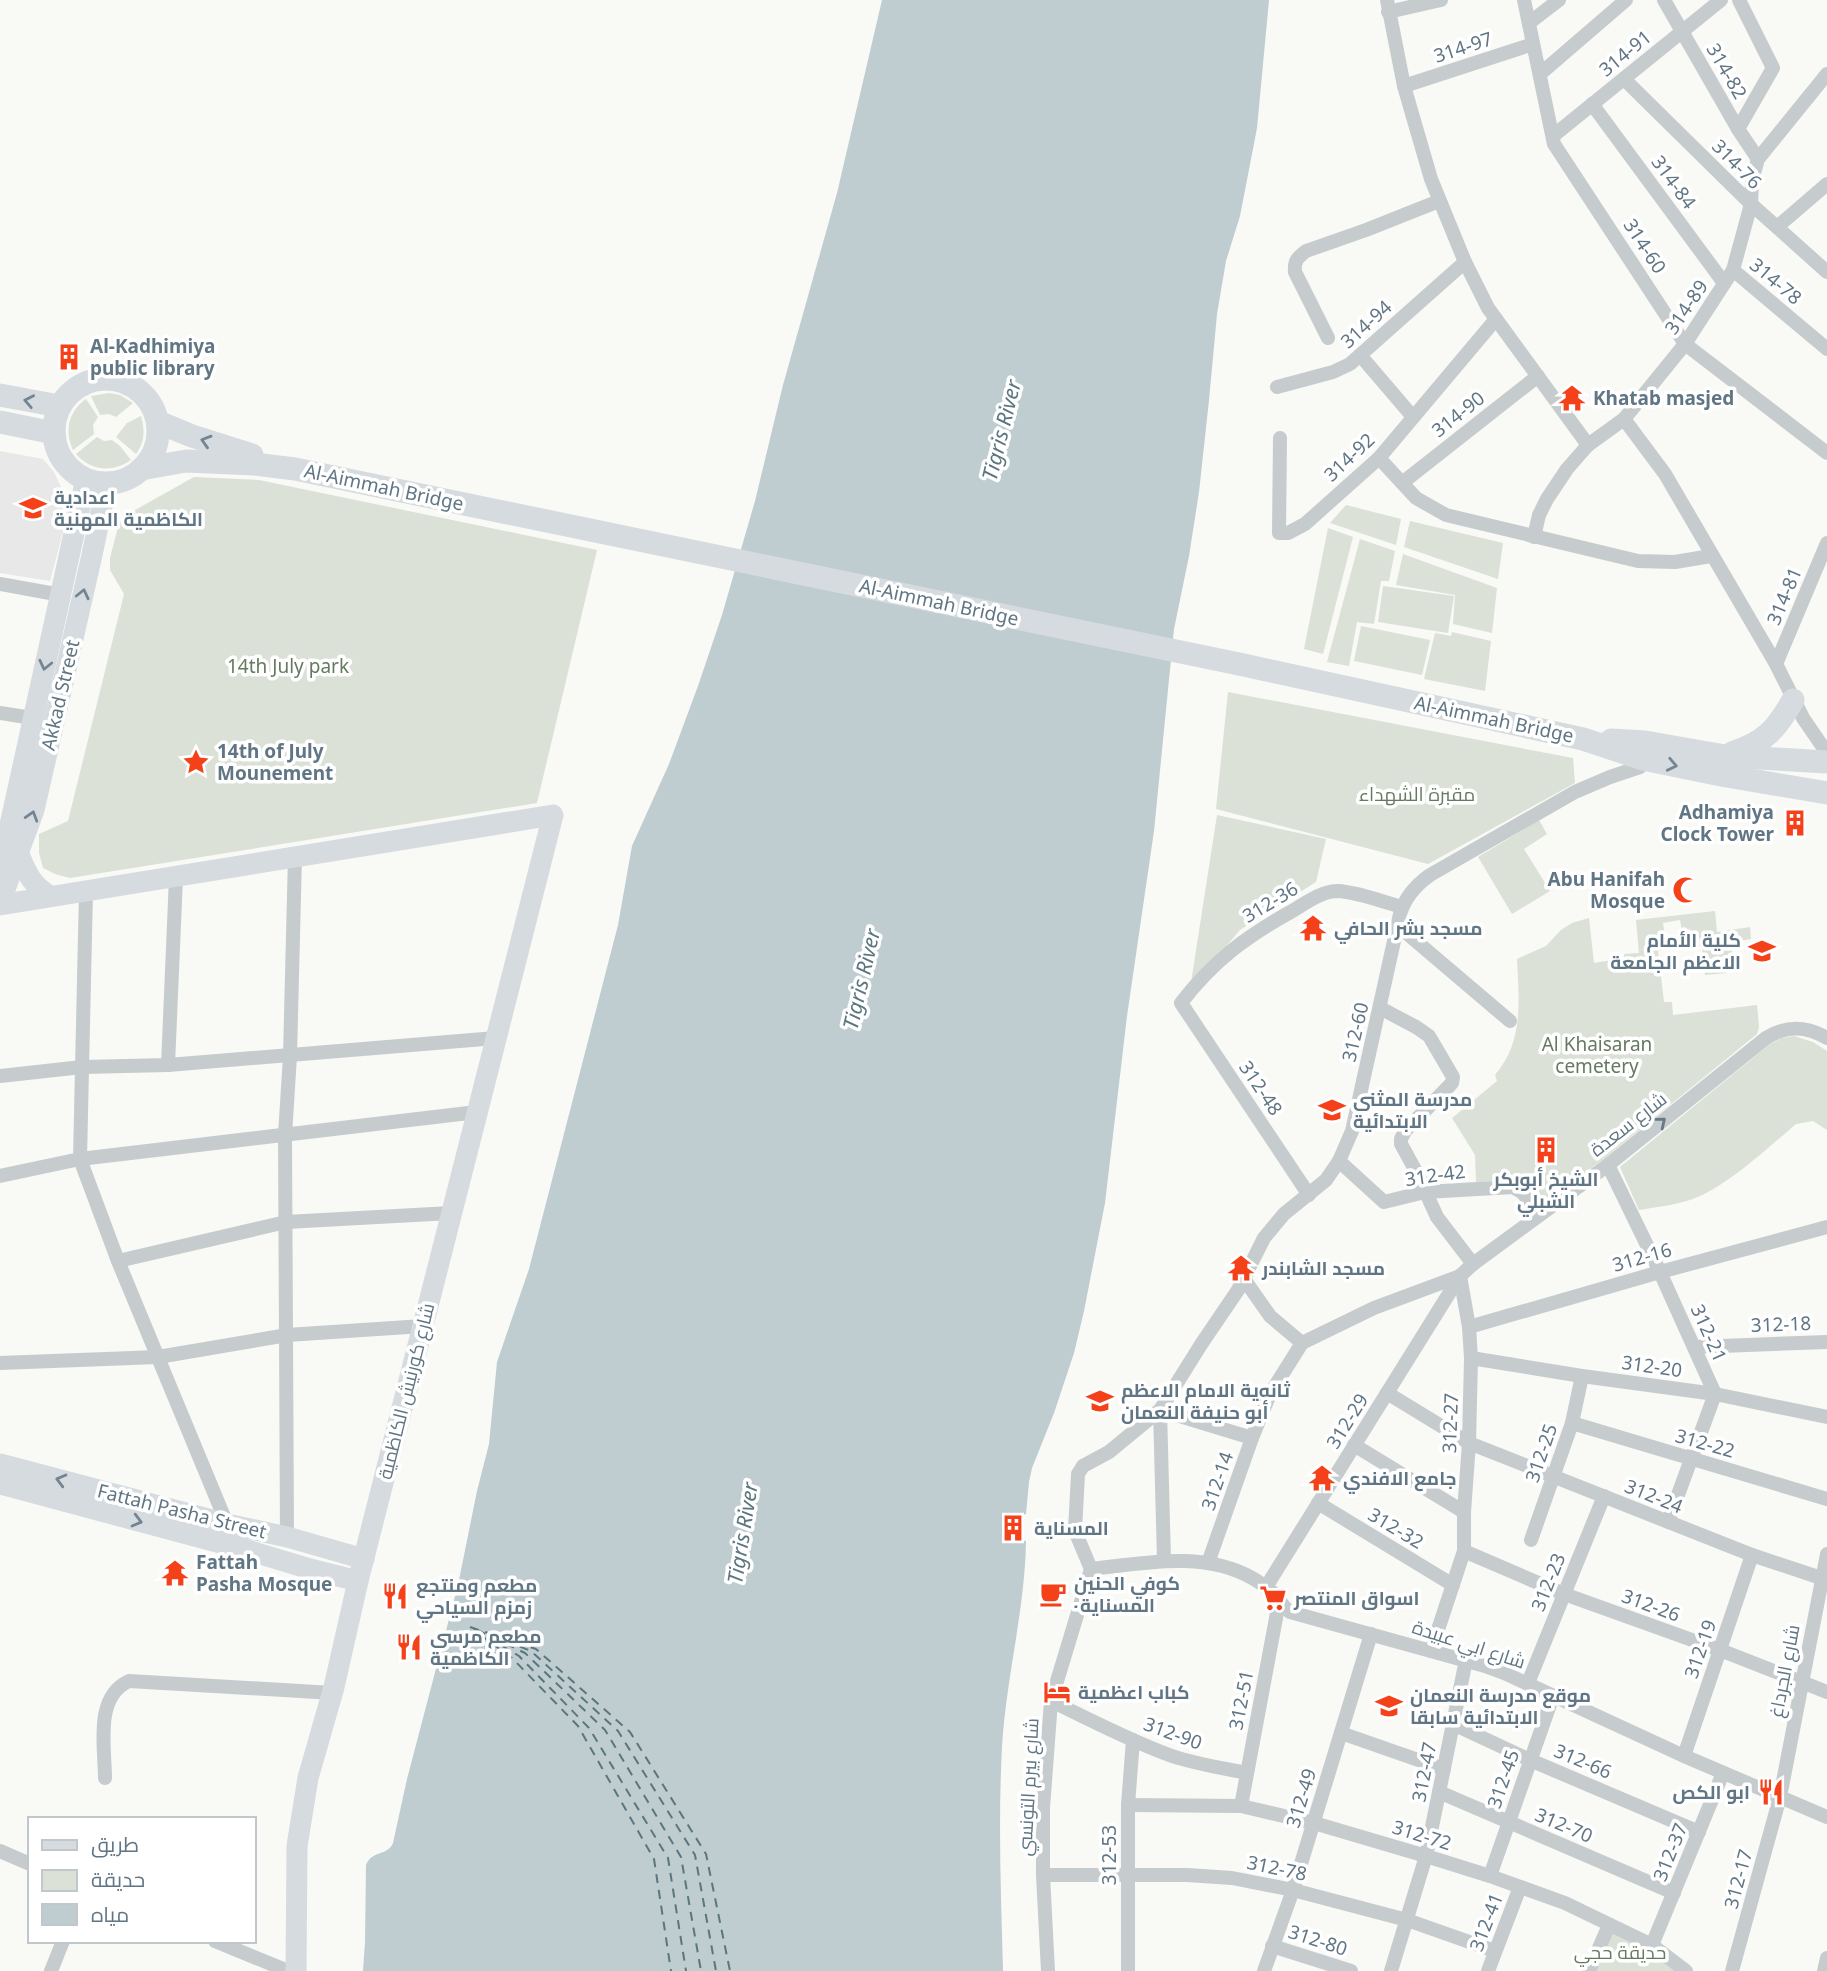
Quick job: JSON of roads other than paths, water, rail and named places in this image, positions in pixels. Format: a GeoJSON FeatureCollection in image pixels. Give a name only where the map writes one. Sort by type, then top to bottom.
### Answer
{"type":"FeatureCollection","features":[{"type":"Feature","properties":{"kind":"main road"},"geometry":{"type":"LineString","coordinates":[[111,379],[128,383],[142,393],[152,406],[158,422],[152,456],[141,470],[119,481],[97,481],[75,473],[59,453],[54,433],[59,406],[67,394],[95,380],[111,379]]}},
{"type":"Feature","properties":{"kind":"main road"},"geometry":{"type":"LineString","coordinates":[[0,395],[59,406]]}},
{"type":"Feature","properties":{"kind":"main road"},"geometry":{"type":"LineString","coordinates":[[0,422],[54,433]]}},
{"type":"Feature","properties":{"kind":"main road","name":"Al-Aimmah Bridge"},"geometry":{"type":"LineString","coordinates":[[158,422],[192,436],[295,468],[1238,664],[1582,739]]}},
{"type":"Feature","properties":{"kind":"main road","name":"Al-Aimmah Bridge"},"geometry":{"type":"LineString","coordinates":[[141,470],[186,461],[295,468]]}},
{"type":"Feature","properties":{"kind":"main road"},"geometry":{"type":"LineString","coordinates":[[1725,756],[1750,748],[1763,740],[1775,729],[1793,700]]}},
{"type":"Feature","properties":{"kind":"main road"},"geometry":{"type":"LineString","coordinates":[[1582,739],[1645,742],[1725,756],[1827,762]]}},
{"type":"Feature","properties":{"kind":"main road"},"geometry":{"type":"LineString","coordinates":[[1582,739],[1643,759],[1827,793]]}},
{"type":"Feature","properties":{"kind":"street"},"geometry":{"type":"LineString","coordinates":[[1441,0],[1387,6],[1404,86],[1439,201],[1488,308],[1588,445]]}},
{"type":"Feature","properties":{"kind":"street","name":"314-60"},"geometry":{"type":"LineString","coordinates":[[1524,0],[1554,144],[1685,344],[1827,453]]}},
{"type":"Feature","properties":{"kind":"street"},"geometry":{"type":"LineString","coordinates":[[1529,23],[1559,0]]}},
{"type":"Feature","properties":{"kind":"street"},"geometry":{"type":"LineString","coordinates":[[1539,74],[1626,0]]}},
{"type":"Feature","properties":{"kind":"street","name":"314-82"},"geometry":{"type":"LineString","coordinates":[[1664,0],[1758,159]]}},
{"type":"Feature","properties":{"kind":"street","name":"314-91"},"geometry":{"type":"LineString","coordinates":[[1553,136],[1721,0]]}},
{"type":"Feature","properties":{"kind":"street"},"geometry":{"type":"LineString","coordinates":[[1738,129],[1773,68],[1739,0]]}},
{"type":"Feature","properties":{"kind":"street","name":"314-97"},"geometry":{"type":"LineString","coordinates":[[1404,86],[1533,44]]}},
{"type":"Feature","properties":{"kind":"street","name":"314-89"},"geometry":{"type":"LineString","coordinates":[[1534,537],[1539,515],[1567,469],[1588,445],[1624,419],[1685,344],[1733,270],[1751,204],[1752,181],[1758,159],[1827,74]]}},
{"type":"Feature","properties":{"kind":"street","name":"314-76"},"geometry":{"type":"LineString","coordinates":[[1624,79],[1751,204],[1827,272]]}},
{"type":"Feature","properties":{"kind":"street","name":"314-84"},"geometry":{"type":"LineString","coordinates":[[1592,104],[1724,283]]}},
{"type":"Feature","properties":{"kind":"street"},"geometry":{"type":"LineString","coordinates":[[1777,227],[1827,184]]}},
{"type":"Feature","properties":{"kind":"street"},"geometry":{"type":"LineString","coordinates":[[1328,338],[1296,272],[1297,257],[1306,251],[1439,201]]}},
{"type":"Feature","properties":{"kind":"street","name":"314-94"},"geometry":{"type":"LineString","coordinates":[[1277,387],[1342,369],[1465,262]]}},
{"type":"Feature","properties":{"kind":"street","name":"314-78"},"geometry":{"type":"LineString","coordinates":[[1733,270],[1827,349]]}},
{"type":"Feature","properties":{"kind":"street","name":"314-92"},"geometry":{"type":"LineString","coordinates":[[1280,438],[1279,533],[1288,533],[1305,524],[1379,458],[1496,319]]}},
{"type":"Feature","properties":{"kind":"street"},"geometry":{"type":"LineString","coordinates":[[1360,355],[1413,417]]}},
{"type":"Feature","properties":{"kind":"street","name":"314-90"},"geometry":{"type":"LineString","coordinates":[[1402,483],[1538,376]]}},
{"type":"Feature","properties":{"kind":"street"},"geometry":{"type":"LineString","coordinates":[[1624,419],[1665,474],[1776,664],[1803,718],[1827,753]]}},
{"type":"Feature","properties":{"kind":"street"},"geometry":{"type":"LineString","coordinates":[[1379,458],[1416,498],[1446,515],[1638,561],[1675,562],[1712,556]]}},
{"type":"Feature","properties":{"kind":"street","name":"Akkad Street"},"geometry":{"type":"LineString","coordinates":[[0,902],[32,718],[61,595],[97,481]]}},
{"type":"Feature","properties":{"kind":"street","name":"Akkad Street"},"geometry":{"type":"LineString","coordinates":[[8,847],[37,796],[92,555],[97,481]]}},
{"type":"Feature","properties":{"kind":"street","name":"314-81"},"geometry":{"type":"LineString","coordinates":[[1776,664],[1827,545]]}},
{"type":"Feature","properties":{"kind":"street"},"geometry":{"type":"LineString","coordinates":[[0,584],[61,595]]}},
{"type":"Feature","properties":{"kind":"street"},"geometry":{"type":"LineString","coordinates":[[0,713],[32,718]]}},
{"type":"Feature","properties":{"kind":"street","name":"312-60"},"geometry":{"type":"LineString","coordinates":[[1091,1569],[1075,1531],[1078,1474],[1083,1466],[1109,1452],[1160,1410],[1244,1279],[1256,1251],[1273,1225],[1326,1180],[1339,1161],[1352,1131],[1397,925],[1402,907],[1415,887],[1430,875],[1575,792],[1640,767],[1643,759]]}},
{"type":"Feature","properties":{"kind":"street","name":"شارع كورنيش الكاظمية"},"geometry":{"type":"LineString","coordinates":[[295,856],[552,816],[332,1693],[308,1778],[297,1846],[296,1971]]}},
{"type":"Feature","properties":{"kind":"street"},"geometry":{"type":"LineString","coordinates":[[8,847],[29,877],[50,896]]}},
{"type":"Feature","properties":{"kind":"street"},"geometry":{"type":"LineString","coordinates":[[0,902],[176,877],[295,856],[290,1056],[285,1135],[287,1537]]}},
{"type":"Feature","properties":{"kind":"street"},"geometry":{"type":"LineString","coordinates":[[168,1065],[176,877]]}},
{"type":"Feature","properties":{"kind":"street"},"geometry":{"type":"LineString","coordinates":[[86,891],[80,1158],[118,1261],[227,1524]]}},
{"type":"Feature","properties":{"kind":"street","name":"312-36"},"geometry":{"type":"LineString","coordinates":[[1181,1003],[1214,965],[1245,939],[1323,894],[1346,892],[1402,907]]}},
{"type":"Feature","properties":{"kind":"street"},"geometry":{"type":"LineString","coordinates":[[1397,925],[1510,1021]]}},
{"type":"Feature","properties":{"kind":"street","name":"312-48"},"geometry":{"type":"LineString","coordinates":[[1181,1003],[1309,1195]]}},
{"type":"Feature","properties":{"kind":"street"},"geometry":{"type":"LineString","coordinates":[[1380,1008],[1429,1036],[1453,1077],[1452,1083],[1405,1130],[1401,1144],[1437,1217],[1473,1264]]}},
{"type":"Feature","properties":{"kind":"street","name":"شارع سعدة"},"geometry":{"type":"LineString","coordinates":[[1460,1276],[1608,1165],[1774,1034],[1801,1028],[1827,1038]]}},
{"type":"Feature","properties":{"kind":"street"},"geometry":{"type":"LineString","coordinates":[[0,1076],[82,1067],[168,1065],[496,1038]]}},
{"type":"Feature","properties":{"kind":"street"},"geometry":{"type":"LineString","coordinates":[[0,1176],[80,1158],[477,1112]]}},
{"type":"Feature","properties":{"kind":"street","name":"312-42"},"geometry":{"type":"LineString","coordinates":[[1339,1161],[1384,1202],[1425,1192],[1513,1187],[1523,1193],[1538,1216]]}},
{"type":"Feature","properties":{"kind":"street","name":"312-21"},"geometry":{"type":"LineString","coordinates":[[1608,1165],[1715,1394],[1668,1522]]}},
{"type":"Feature","properties":{"kind":"street"},"geometry":{"type":"LineString","coordinates":[[118,1261],[286,1222],[452,1213]]}},
{"type":"Feature","properties":{"kind":"street","name":"312-16"},"geometry":{"type":"LineString","coordinates":[[1469,1327],[1827,1227]]}},
{"type":"Feature","properties":{"kind":"street"},"geometry":{"type":"LineString","coordinates":[[1244,1279],[1270,1316],[1302,1343],[1374,1308],[1460,1276]]}},
{"type":"Feature","properties":{"kind":"street","name":"312-27"},"geometry":{"type":"LineString","coordinates":[[1431,1651],[1464,1551],[1471,1358],[1469,1327],[1460,1276]]}},
{"type":"Feature","properties":{"kind":"street","name":"312-29"},"geometry":{"type":"LineString","coordinates":[[1266,1587],[1460,1276]]}},
{"type":"Feature","properties":{"kind":"street"},"geometry":{"type":"LineString","coordinates":[[0,1363],[158,1357],[286,1335],[423,1326]]}},
{"type":"Feature","properties":{"kind":"street","name":"312-18"},"geometry":{"type":"LineString","coordinates":[[1695,1347],[1827,1342]]}},
{"type":"Feature","properties":{"kind":"street","name":"312-14"},"geometry":{"type":"LineString","coordinates":[[1208,1563],[1270,1394],[1302,1343]]}},
{"type":"Feature","properties":{"kind":"street","name":"312-20"},"geometry":{"type":"LineString","coordinates":[[1471,1358],[1715,1394],[1827,1417]]}},
{"type":"Feature","properties":{"kind":"street","name":"312-25"},"geometry":{"type":"LineString","coordinates":[[1531,1540],[1572,1423],[1582,1376]]}},
{"type":"Feature","properties":{"kind":"street","name":"312-24"},"geometry":{"type":"LineString","coordinates":[[1387,1393],[1469,1443],[1752,1555],[1825,1579]]}},
{"type":"Feature","properties":{"kind":"street"},"geometry":{"type":"LineString","coordinates":[[1164,1560],[1160,1410],[1252,1438]]}},
{"type":"Feature","properties":{"kind":"street","name":"312-22"},"geometry":{"type":"LineString","coordinates":[[1572,1423],[1827,1499]]}},
{"type":"Feature","properties":{"kind":"street"},"geometry":{"type":"LineString","coordinates":[[1354,1445],[1464,1512]]}},
{"type":"Feature","properties":{"kind":"street","name":"Fattah Pasha Street"},"geometry":{"type":"LineString","coordinates":[[0,1464],[364,1559]]}},
{"type":"Feature","properties":{"kind":"street","name":"Fattah Pasha Street"},"geometry":{"type":"LineString","coordinates":[[0,1485],[358,1581]]}},
{"type":"Feature","properties":{"kind":"street","name":"312-23"},"geometry":{"type":"LineString","coordinates":[[1528,1683],[1604,1496]]}},
{"type":"Feature","properties":{"kind":"street","name":"312-32"},"geometry":{"type":"LineString","coordinates":[[1318,1503],[1453,1585]]}},
{"type":"Feature","properties":{"kind":"street","name":"312-26"},"geometry":{"type":"LineString","coordinates":[[1464,1551],[1564,1594],[1827,1692]]}},
{"type":"Feature","properties":{"kind":"street","name":"شارع الجرداغ"},"geometry":{"type":"LineString","coordinates":[[1780,1797],[1825,1579],[1827,1553]]}},
{"type":"Feature","properties":{"kind":"street","name":"312-19"},"geometry":{"type":"LineString","coordinates":[[1684,1756],[1752,1555]]}},
{"type":"Feature","properties":{"kind":"street","name":"شارع ابي عبيدة"},"geometry":{"type":"LineString","coordinates":[[1091,1569],[1164,1560],[1208,1563],[1234,1569],[1266,1587],[1290,1612],[1495,1670],[1684,1756],[1827,1817]]}},
{"type":"Feature","properties":{"kind":"street","name":"شارع بيرم التونسي"},"geometry":{"type":"LineString","coordinates":[[1048,1971],[1043,1808],[1052,1701],[1091,1569]]}},
{"type":"Feature","properties":{"kind":"street","name":"312-51"},"geometry":{"type":"LineString","coordinates":[[1241,1806],[1279,1602]]}},
{"type":"Feature","properties":{"kind":"street","name":"312-49"},"geometry":{"type":"LineString","coordinates":[[1264,1971],[1293,1890],[1371,1634]]}},
{"type":"Feature","properties":{"kind":"street","name":"312-47"},"geometry":{"type":"LineString","coordinates":[[1391,1971],[1426,1856],[1466,1661]]}},
{"type":"Feature","properties":{"kind":"street"},"geometry":{"type":"LineString","coordinates":[[105,1778],[104,1712],[113,1693],[120,1685],[129,1681],[332,1693]]}},
{"type":"Feature","properties":{"kind":"street","name":"312-45"},"geometry":{"type":"LineString","coordinates":[[1490,1876],[1552,1696]]}},
{"type":"Feature","properties":{"kind":"street","name":"312-90"},"geometry":{"type":"LineString","coordinates":[[1052,1701],[1173,1756],[1247,1773]]}},
{"type":"Feature","properties":{"kind":"street","name":"312-66"},"geometry":{"type":"LineString","coordinates":[[1453,1724],[1699,1832]]}},
{"type":"Feature","properties":{"kind":"street"},"geometry":{"type":"LineString","coordinates":[[1341,1733],[1444,1769]]}},
{"type":"Feature","properties":{"kind":"street","name":"312-53"},"geometry":{"type":"LineString","coordinates":[[1128,1971],[1128,1805],[1133,1740]]}},
{"type":"Feature","properties":{"kind":"street","name":"312-37"},"geometry":{"type":"LineString","coordinates":[[1652,1945],[1723,1773]]}},
{"type":"Feature","properties":{"kind":"street","name":"312-70"},"geometry":{"type":"LineString","coordinates":[[1439,1792],[1674,1893]]}},
{"type":"Feature","properties":{"kind":"street","name":"312-17"},"geometry":{"type":"LineString","coordinates":[[1732,1971],[1780,1797]]}},
{"type":"Feature","properties":{"kind":"street","name":"312-72"},"geometry":{"type":"LineString","coordinates":[[1128,1805],[1241,1806],[1314,1823],[1426,1856],[1565,1903],[1652,1945],[1686,1971]]}},
{"type":"Feature","properties":{"kind":"street"},"geometry":{"type":"LineString","coordinates":[[1,1853],[28,1863]]}},
{"type":"Feature","properties":{"kind":"street","name":"312-78"},"geometry":{"type":"LineString","coordinates":[[1043,1875],[1187,1875],[1232,1878],[1293,1890],[1407,1920],[1496,1951]]}},
{"type":"Feature","properties":{"kind":"street","name":"312-41"},"geometry":{"type":"LineString","coordinates":[[1488,1971],[1520,1887]]}},
{"type":"Feature","properties":{"kind":"street"},"geometry":{"type":"LineString","coordinates":[[1589,1971],[1609,1925]]}},
{"type":"Feature","properties":{"kind":"street"},"geometry":{"type":"LineString","coordinates":[[51,1971],[62,1943]]}},
{"type":"Feature","properties":{"kind":"street"},"geometry":{"type":"LineString","coordinates":[[220,1943],[288,1971]]}},
{"type":"Feature","properties":{"kind":"street","name":"312-80"},"geometry":{"type":"LineString","coordinates":[[1272,1945],[1351,1971]]}},
{"type":"Feature","properties":{"kind":"street"},"geometry":{"type":"LineString","coordinates":[[1824,1971],[1827,1958]]}},
{"type":"Feature","properties":{"kind":"water","name":"Tigris River"},"geometry":{"type":"Polygon","coordinates":[[[882,0],[1269,0],[1257,128],[1240,216],[1226,261],[1217,314],[1199,492],[1174,629],[1154,831],[1127,1016],[1105,1203],[1074,1353],[1032,1468],[1026,1514],[1014,1517],[1004,1528],[1009,1538],[1026,1541],[1002,1747],[1000,1831],[1003,1971],[363,1971],[366,1865],[372,1857],[387,1850],[393,1843],[458,1585],[489,1444],[497,1362],[529,1269],[618,925],[632,846],[669,764],[722,615],[837,193],[882,0]]]}},
{"type":"Feature","properties":{"kind":"place","name":"Al-Kadhimiya public library"},"geometry":{"type":"Point","coordinates":[69,357]}},
{"type":"Feature","properties":{"kind":"place","name":"Khatab masjed"},"geometry":{"type":"Point","coordinates":[1572,398]}},
{"type":"Feature","properties":{"kind":"place","name":"اعدادية الكاظمية المهنية"},"geometry":{"type":"Point","coordinates":[33,508]}},
{"type":"Feature","properties":{"kind":"place","name":"14th of July Mounement"},"geometry":{"type":"Point","coordinates":[196,762]}},
{"type":"Feature","properties":{"kind":"place","name":"Adhamiya Clock Tower"},"geometry":{"type":"Point","coordinates":[1795,823]}},
{"type":"Feature","properties":{"kind":"place","name":"Abu Hanifah Mosque"},"geometry":{"type":"Point","coordinates":[1686,890]}},
{"type":"Feature","properties":{"kind":"place","name":"مسجد بشر الحافي"},"geometry":{"type":"Point","coordinates":[1313,928]}},
{"type":"Feature","properties":{"kind":"place","name":"كلية الأمام الاعظم الجامعة"},"geometry":{"type":"Point","coordinates":[1762,951]}},
{"type":"Feature","properties":{"kind":"place","name":"مدرسة المثنى الابتدائية"},"geometry":{"type":"Point","coordinates":[1332,1110]}},
{"type":"Feature","properties":{"kind":"place","name":"الشيخ أبوبكر الشبلي"},"geometry":{"type":"Point","coordinates":[1546,1150]}},
{"type":"Feature","properties":{"kind":"place","name":"مسجد الشابندر"},"geometry":{"type":"Point","coordinates":[1241,1268]}},
{"type":"Feature","properties":{"kind":"place","name":"ثانوية الامام الاعظم أبو حنيفة النعمان"},"geometry":{"type":"Point","coordinates":[1100,1401]}},
{"type":"Feature","properties":{"kind":"place","name":"جامع الافندي"},"geometry":{"type":"Point","coordinates":[1322,1478]}},
{"type":"Feature","properties":{"kind":"place","name":"المسناية"},"geometry":{"type":"Point","coordinates":[1013,1528]}},
{"type":"Feature","properties":{"kind":"place","name":"Fattah Pasha Mosque"},"geometry":{"type":"Point","coordinates":[175,1573]}},
{"type":"Feature","properties":{"kind":"place","name":"كوفي الحنين -المسناية"},"geometry":{"type":"Point","coordinates":[1053,1594]}},
{"type":"Feature","properties":{"kind":"place","name":"مطعم ومنتجع زمزم السياحي"},"geometry":{"type":"Point","coordinates":[395,1596]}},
{"type":"Feature","properties":{"kind":"place","name":"اسواق المنتصر"},"geometry":{"type":"Point","coordinates":[1273,1598]}},
{"type":"Feature","properties":{"kind":"place","name":"مطعم مرسى الكاظمية"},"geometry":{"type":"Point","coordinates":[409,1647]}},
{"type":"Feature","properties":{"kind":"place","name":"كباب اعظمية"},"geometry":{"type":"Point","coordinates":[1057,1692]}},
{"type":"Feature","properties":{"kind":"place","name":"موقع مدرسة النعمان الابتدائية سابقا"},"geometry":{"type":"Point","coordinates":[1389,1706]}},
{"type":"Feature","properties":{"kind":"place","name":"ابو الكص"},"geometry":{"type":"Point","coordinates":[1771,1792]}},
{"type":"Feature","properties":{"kind":"park label","name":"14th July park"},"geometry":{"type":"Point","coordinates":[288,666]}},
{"type":"Feature","properties":{"kind":"park label","name":"مقبرة الشهداء"},"geometry":{"type":"Point","coordinates":[1417,794]}},
{"type":"Feature","properties":{"kind":"park label","name":"Al Khaisaran cemetery"},"geometry":{"type":"Point","coordinates":[1597,1055]}},
{"type":"Feature","properties":{"kind":"park label","name":"حديقة حجي"},"geometry":{"type":"Point","coordinates":[1620,1952]}}]}
